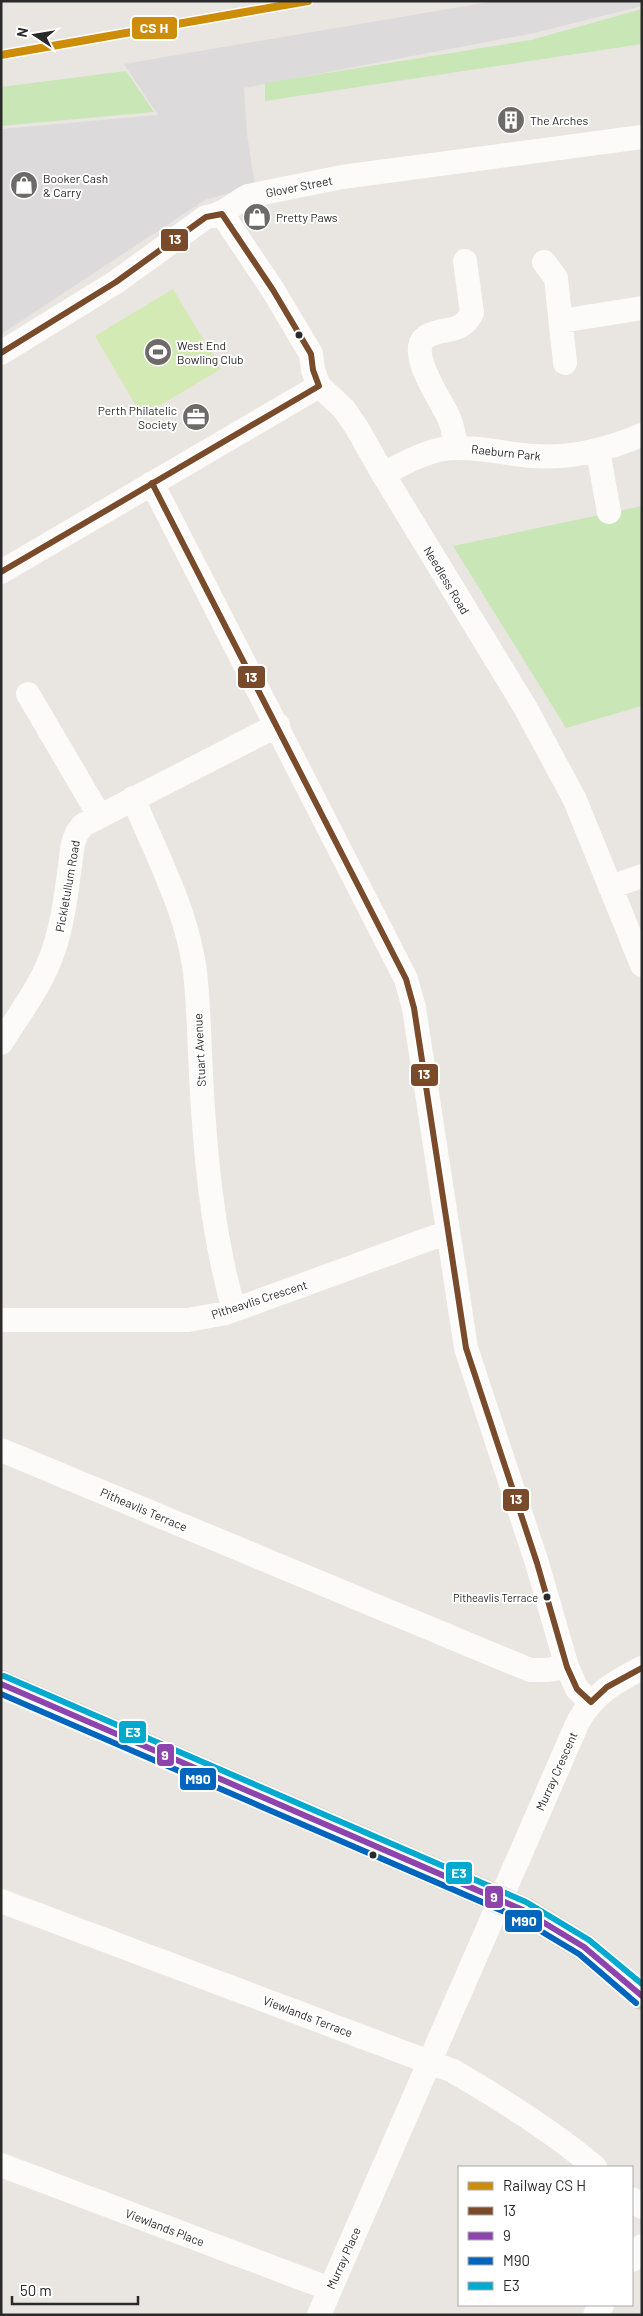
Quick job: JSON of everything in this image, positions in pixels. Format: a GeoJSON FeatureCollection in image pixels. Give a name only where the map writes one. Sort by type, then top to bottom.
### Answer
{"type":"FeatureCollection","features":[{"type":"Feature","properties":{"kind":"main road"},"geometry":{"type":"LineString","coordinates":[[1,1684],[499,1899],[545,1922],[578,1943],[616,1972],[642,1996]]}},
{"type":"Feature","properties":{"kind":"street","name":"Glover Street"},"geometry":{"type":"LineString","coordinates":[[1,353],[116,282],[206,218],[222,214],[235,203],[248,196],[342,177],[642,138]]}},
{"type":"Feature","properties":{"kind":"street"},"geometry":{"type":"LineString","coordinates":[[1,572],[319,386],[311,354],[274,290],[222,214]]}},
{"type":"Feature","properties":{"kind":"street","name":"Raeburn Park"},"geometry":{"type":"LineString","coordinates":[[458,448],[450,420],[431,384],[420,350],[421,343],[431,334],[451,331],[469,320],[472,313],[465,261]]}},
{"type":"Feature","properties":{"kind":"street"},"geometry":{"type":"LineString","coordinates":[[544,262],[556,278],[565,363]]}},
{"type":"Feature","properties":{"kind":"street"},"geometry":{"type":"LineString","coordinates":[[561,321],[642,308]]}},
{"type":"Feature","properties":{"kind":"street","name":"Needless Road"},"geometry":{"type":"LineString","coordinates":[[319,386],[344,409],[357,428],[547,746],[575,800],[642,965]]}},
{"type":"Feature","properties":{"kind":"street","name":"Raeburn Park"},"geometry":{"type":"LineString","coordinates":[[383,474],[440,450],[458,448],[537,457],[598,451],[642,436]]}},
{"type":"Feature","properties":{"kind":"street"},"geometry":{"type":"LineString","coordinates":[[598,451],[610,512]]}},
{"type":"Feature","properties":{"kind":"street"},"geometry":{"type":"LineString","coordinates":[[152,483],[278,725],[406,979],[414,1008],[466,1348],[536,1562],[567,1667],[577,1689],[591,1702]]}},
{"type":"Feature","properties":{"kind":"street"},"geometry":{"type":"LineString","coordinates":[[28,694],[99,815]]}},
{"type":"Feature","properties":{"kind":"street","name":"Pickletullum Road"},"geometry":{"type":"LineString","coordinates":[[1,1043],[41,980],[54,951],[63,917],[76,834],[83,825],[99,815],[278,725]]}},
{"type":"Feature","properties":{"kind":"street","name":"Stuart Avenue"},"geometry":{"type":"LineString","coordinates":[[133,798],[162,862],[188,935],[195,973],[207,1169],[215,1219],[234,1310]]}},
{"type":"Feature","properties":{"kind":"street"},"geometry":{"type":"LineString","coordinates":[[610,887],[642,876]]}},
{"type":"Feature","properties":{"kind":"street","name":"Pitheavlis Crescent"},"geometry":{"type":"LineString","coordinates":[[1,1320],[188,1320],[234,1310],[448,1232]]}},
{"type":"Feature","properties":{"kind":"street","name":"Pitheavlis Terrace"},"geometry":{"type":"LineString","coordinates":[[1,1450],[530,1670],[567,1667]]}},
{"type":"Feature","properties":{"kind":"street","name":"Murray Crescent"},"geometry":{"type":"LineString","coordinates":[[499,1899],[578,1722],[591,1702],[607,1687],[642,1668]]}},
{"type":"Feature","properties":{"kind":"street","name":"Murray Place"},"geometry":{"type":"LineString","coordinates":[[319,2315],[499,1899]]}},
{"type":"Feature","properties":{"kind":"street","name":"Viewlands Terrace"},"geometry":{"type":"LineString","coordinates":[[1,1901],[453,2071],[517,2108],[564,2140],[594,2166]]}},
{"type":"Feature","properties":{"kind":"street","name":"Viewlands Place"},"geometry":{"type":"LineString","coordinates":[[1,2165],[330,2290]]}},
{"type":"Feature","properties":{"kind":"street"},"geometry":{"type":"LineString","coordinates":[[633,2259],[642,2246]]}},
{"type":"Feature","properties":{"kind":"shaded area"},"geometry":{"type":"Polygon","coordinates":[[[495,1],[642,1],[642,6],[534,33],[244,88],[247,134],[255,186],[205,200],[1,334],[1,129],[158,115],[124,64],[495,1]]]}},
{"type":"Feature","properties":{"kind":"green space"},"geometry":{"type":"Polygon","coordinates":[[[642,9],[642,44],[265,101],[265,83],[531,40],[642,9]]]}},
{"type":"Feature","properties":{"kind":"green space"},"geometry":{"type":"Polygon","coordinates":[[[126,71],[154,112],[1,126],[1,87],[126,71]]]}},
{"type":"Feature","properties":{"kind":"green space","name":"West End Bowling Club"},"geometry":{"type":"Polygon","coordinates":[[[173,289],[221,369],[142,416],[95,336],[173,289]]]}},
{"type":"Feature","properties":{"kind":"green space"},"geometry":{"type":"Polygon","coordinates":[[[642,506],[642,706],[566,728],[453,546],[642,506]]]}},
{"type":"Feature","properties":{"kind":"transit line"},"geometry":{"type":"LineString","coordinates":[[1,55],[308,1]]}},
{"type":"Feature","properties":{"kind":"transit line","name":"13"},"geometry":{"type":"LineString","coordinates":[[1,353],[116,282],[206,217],[222,214],[273,290],[311,354],[313,370],[319,386],[1,572]]}},
{"type":"Feature","properties":{"kind":"transit line","name":"13"},"geometry":{"type":"LineString","coordinates":[[152,483],[406,979],[414,1008],[466,1348],[537,1563],[567,1667],[577,1689],[591,1702]]}},
{"type":"Feature","properties":{"kind":"transit line","name":"13"},"geometry":{"type":"LineString","coordinates":[[591,1702],[607,1687],[642,1668]]}},
{"type":"Feature","properties":{"kind":"transit line","name":"E3"},"geometry":{"type":"LineString","coordinates":[[4,1676],[526,1902],[589,1940],[642,1984]]}},
{"type":"Feature","properties":{"kind":"transit line","name":"9"},"geometry":{"type":"LineString","coordinates":[[1,1684],[523,1910],[584,1947],[642,1996]]}},
{"type":"Feature","properties":{"kind":"transit line","name":"M90"},"geometry":{"type":"LineString","coordinates":[[1,1694],[519,1918],[579,1954],[636,2003]]}},
{"type":"Feature","properties":{"kind":"place","name":"The Arches"},"geometry":{"type":"Point","coordinates":[511,120]}},
{"type":"Feature","properties":{"kind":"place","name":"Booker Cash & Carry"},"geometry":{"type":"Point","coordinates":[24,185]}},
{"type":"Feature","properties":{"kind":"place","name":"Pretty Paws"},"geometry":{"type":"Point","coordinates":[257,217]}},
{"type":"Feature","properties":{"kind":"place","name":"West End Bowling Club"},"geometry":{"type":"Point","coordinates":[158,352]}},
{"type":"Feature","properties":{"kind":"place","name":"Perth Philatelic Society"},"geometry":{"type":"Point","coordinates":[196,417]}},
{"type":"Feature","properties":{"kind":"place","name":"Pitheavlis Terrace"},"geometry":{"type":"Point","coordinates":[547,1597]}}]}
